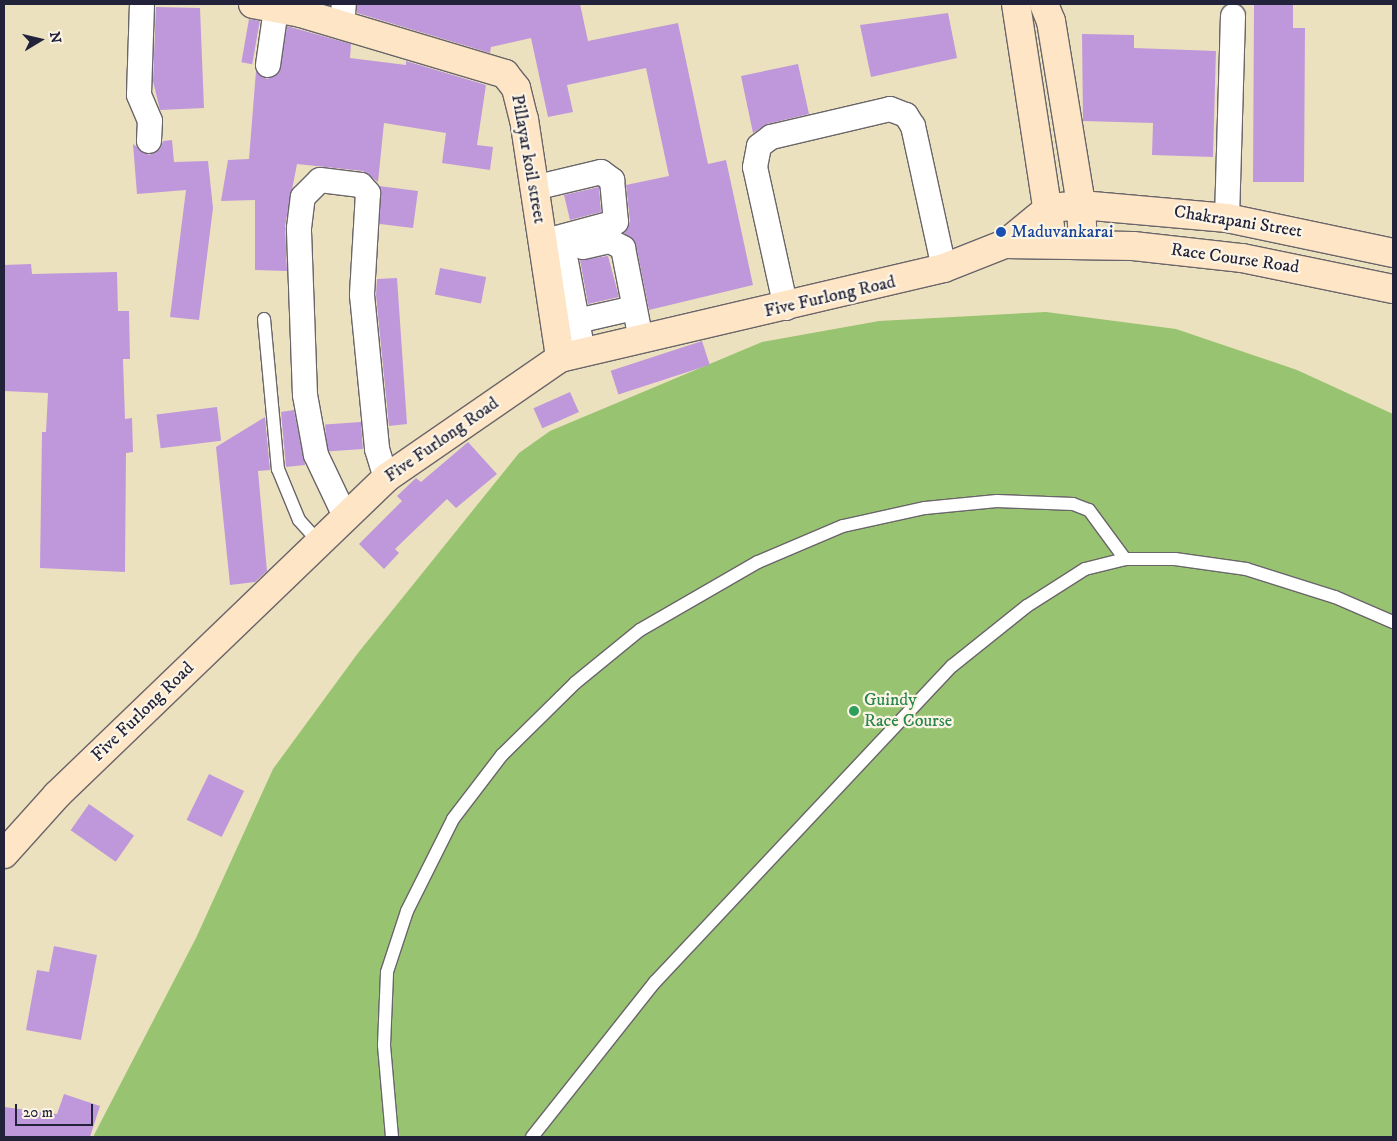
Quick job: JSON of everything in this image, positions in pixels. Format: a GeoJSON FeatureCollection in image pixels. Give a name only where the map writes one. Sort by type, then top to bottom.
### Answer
{"type":"FeatureCollection","features":[{"type":"Feature","properties":{"kind":"main road"},"geometry":{"type":"LineString","coordinates":[[1007,4],[1016,32],[1049,208],[1051,248]]}},
{"type":"Feature","properties":{"kind":"main road"},"geometry":{"type":"LineString","coordinates":[[1016,4],[1016,32]]}},
{"type":"Feature","properties":{"kind":"main road","name":"Pillayar koil street"},"geometry":{"type":"LineString","coordinates":[[264,6],[343,14],[505,74],[516,88],[534,188],[550,250],[571,356]]}},
{"type":"Feature","properties":{"kind":"main road"},"geometry":{"type":"LineString","coordinates":[[1047,10],[1081,204],[1083,245]]}},
{"type":"Feature","properties":{"kind":"main road","name":"Chakrapani Street"},"geometry":{"type":"LineString","coordinates":[[1049,208],[1081,204],[1227,218],[1393,253]]}},
{"type":"Feature","properties":{"kind":"main road","name":"Five Furlong Road"},"geometry":{"type":"LineString","coordinates":[[4,854],[318,541],[386,478],[571,356],[786,308],[944,268],[1005,244],[1049,208]]}},
{"type":"Feature","properties":{"kind":"main road","name":"Five Furlong Road"},"geometry":{"type":"LineString","coordinates":[[1005,244],[1051,248],[1083,245]]}},
{"type":"Feature","properties":{"kind":"main road","name":"Race Course Road"},"geometry":{"type":"LineString","coordinates":[[1083,245],[1242,258],[1389,288]]}},
{"type":"Feature","properties":{"kind":"street"},"geometry":{"type":"LineString","coordinates":[[142,4],[139,94],[150,121],[149,141]]}},
{"type":"Feature","properties":{"kind":"street"},"geometry":{"type":"LineString","coordinates":[[264,6],[268,65]]}},
{"type":"Feature","properties":{"kind":"street"},"geometry":{"type":"LineString","coordinates":[[1227,218],[1233,16]]}},
{"type":"Feature","properties":{"kind":"street"},"geometry":{"type":"LineString","coordinates":[[786,308],[755,167],[759,146],[771,137],[890,110],[906,115],[914,126],[944,268]]}},
{"type":"Feature","properties":{"kind":"street"},"geometry":{"type":"LineString","coordinates":[[534,188],[601,172],[612,180],[616,222],[550,250]]}},
{"type":"Feature","properties":{"kind":"street"},"geometry":{"type":"LineString","coordinates":[[345,516],[316,454],[305,395],[300,228],[303,197],[320,180],[361,185],[368,193],[362,294],[377,449],[386,478]]}},
{"type":"Feature","properties":{"kind":"street"},"geometry":{"type":"LineString","coordinates":[[550,250],[620,243],[640,340]]}},
{"type":"Feature","properties":{"kind":"street"},"geometry":{"type":"LineString","coordinates":[[550,250],[577,320],[571,356]]}},
{"type":"Feature","properties":{"kind":"street"},"geometry":{"type":"LineString","coordinates":[[577,320],[634,308]]}},
{"type":"Feature","properties":{"kind":"lane"},"geometry":{"type":"LineString","coordinates":[[264,320],[278,469],[299,520],[318,541]]}},
{"type":"Feature","properties":{"kind":"lane"},"geometry":{"type":"LineString","coordinates":[[392,1137],[384,1046],[387,972],[407,911],[453,819],[502,755],[575,682],[640,630],[758,562],[843,526],[925,508],[997,501],[1073,504],[1089,510],[1125,559]]}},
{"type":"Feature","properties":{"kind":"lane"},"geometry":{"type":"LineString","coordinates":[[532,1137],[655,982],[952,666],[1027,606],[1085,570],[1125,559],[1175,559],[1246,569],[1335,597],[1393,622]]}},
{"type":"Feature","properties":{"kind":"green space","name":"Guindy Race Course"},"geometry":{"type":"Polygon","coordinates":[[[1046,312],[1176,329],[1297,370],[1393,414],[1393,1137],[93,1137],[196,938],[273,769],[358,653],[519,453],[550,431],[762,342],[879,321],[1046,312]]]}},
{"type":"Feature","properties":{"kind":"building"},"geometry":{"type":"Polygon","coordinates":[[[357,4],[580,4],[588,41],[678,23],[708,164],[726,160],[753,285],[649,310],[636,245],[624,233],[630,221],[626,185],[669,176],[646,68],[567,85],[573,112],[548,117],[531,38],[491,47],[490,53],[357,13],[357,4]]]}},
{"type":"Feature","properties":{"kind":"building"},"geometry":{"type":"Polygon","coordinates":[[[1254,4],[1293,4],[1293,28],[1305,28],[1304,182],[1253,182],[1254,4]]]}},
{"type":"Feature","properties":{"kind":"building"},"geometry":{"type":"Polygon","coordinates":[[[156,7],[200,8],[204,108],[160,110],[153,81],[156,7]]]}},
{"type":"Feature","properties":{"kind":"building"},"geometry":{"type":"Polygon","coordinates":[[[948,13],[957,58],[871,77],[860,25],[948,13]]]}},
{"type":"Feature","properties":{"kind":"building"},"geometry":{"type":"Polygon","coordinates":[[[249,19],[260,21],[252,64],[241,62],[249,19]]]}},
{"type":"Feature","properties":{"kind":"building"},"geometry":{"type":"Polygon","coordinates":[[[287,26],[351,44],[350,58],[406,65],[406,61],[486,85],[477,145],[493,147],[490,170],[442,163],[446,133],[384,123],[378,182],[363,171],[297,164],[285,226],[287,271],[255,270],[255,200],[221,201],[228,160],[249,159],[256,71],[267,79],[279,73],[287,26]]]}},
{"type":"Feature","properties":{"kind":"building"},"geometry":{"type":"Polygon","coordinates":[[[1082,34],[1134,35],[1134,48],[1216,51],[1213,157],[1152,155],[1153,123],[1083,121],[1082,34]]]}},
{"type":"Feature","properties":{"kind":"building"},"geometry":{"type":"Polygon","coordinates":[[[798,64],[809,114],[767,124],[753,133],[741,76],[798,64]]]}},
{"type":"Feature","properties":{"kind":"building"},"geometry":{"type":"Polygon","coordinates":[[[172,140],[174,162],[208,161],[213,208],[199,320],[170,317],[186,190],[137,194],[133,144],[149,155],[160,149],[163,141],[172,140]]]}},
{"type":"Feature","properties":{"kind":"building"},"geometry":{"type":"Polygon","coordinates":[[[379,186],[418,191],[413,228],[380,224],[379,186]]]}},
{"type":"Feature","properties":{"kind":"building"},"geometry":{"type":"Polygon","coordinates":[[[599,187],[601,212],[570,220],[564,195],[599,187]]]}},
{"type":"Feature","properties":{"kind":"building"},"geometry":{"type":"Polygon","coordinates":[[[608,256],[619,297],[588,304],[580,260],[608,256]]]}},
{"type":"Feature","properties":{"kind":"building"},"geometry":{"type":"Polygon","coordinates":[[[31,264],[32,274],[117,272],[118,311],[129,311],[130,359],[123,359],[125,419],[132,418],[133,452],[126,453],[125,572],[40,568],[42,432],[46,432],[48,393],[4,391],[4,265],[31,264]]]}},
{"type":"Feature","properties":{"kind":"building"},"geometry":{"type":"Polygon","coordinates":[[[440,268],[486,277],[481,303],[435,295],[440,268]]]}},
{"type":"Feature","properties":{"kind":"building"},"geometry":{"type":"Polygon","coordinates":[[[397,278],[407,424],[389,426],[376,295],[377,279],[397,278]]]}},
{"type":"Feature","properties":{"kind":"building"},"geometry":{"type":"Polygon","coordinates":[[[702,341],[710,365],[618,394],[611,371],[702,341]]]}},
{"type":"Feature","properties":{"kind":"building"},"geometry":{"type":"Polygon","coordinates":[[[570,392],[579,412],[542,428],[533,408],[570,392]]]}},
{"type":"Feature","properties":{"kind":"building"},"geometry":{"type":"Polygon","coordinates":[[[217,407],[221,441],[161,448],[156,414],[217,407]]]}},
{"type":"Feature","properties":{"kind":"building"},"geometry":{"type":"Polygon","coordinates":[[[294,410],[305,465],[286,467],[281,412],[294,410]]]}},
{"type":"Feature","properties":{"kind":"building"},"geometry":{"type":"Polygon","coordinates":[[[265,417],[270,470],[258,471],[267,571],[255,582],[230,585],[216,447],[265,417]]]}},
{"type":"Feature","properties":{"kind":"building"},"geometry":{"type":"Polygon","coordinates":[[[361,422],[363,449],[327,451],[325,425],[361,422]]]}},
{"type":"Feature","properties":{"kind":"building"},"geometry":{"type":"Polygon","coordinates":[[[468,442],[497,474],[456,508],[447,499],[395,549],[399,553],[384,569],[359,544],[402,501],[397,496],[416,478],[421,482],[468,442]]]}},
{"type":"Feature","properties":{"kind":"building"},"geometry":{"type":"Polygon","coordinates":[[[209,774],[244,791],[222,837],[187,820],[209,774]]]}},
{"type":"Feature","properties":{"kind":"building"},"geometry":{"type":"Polygon","coordinates":[[[89,804],[134,836],[116,862],[71,830],[89,804]]]}},
{"type":"Feature","properties":{"kind":"building"},"geometry":{"type":"Polygon","coordinates":[[[54,946],[97,955],[81,1040],[26,1030],[37,970],[49,972],[54,946]]]}},
{"type":"Feature","properties":{"kind":"building"},"geometry":{"type":"Polygon","coordinates":[[[64,1094],[100,1106],[90,1137],[4,1137],[4,1107],[57,1114],[64,1094]]]}},
{"type":"Feature","properties":{"kind":"place","name":"Maduvankarai"},"geometry":{"type":"Point","coordinates":[1001,232]}},
{"type":"Feature","properties":{"kind":"place","name":"Guindy Race Course"},"geometry":{"type":"Point","coordinates":[854,711]}}]}
